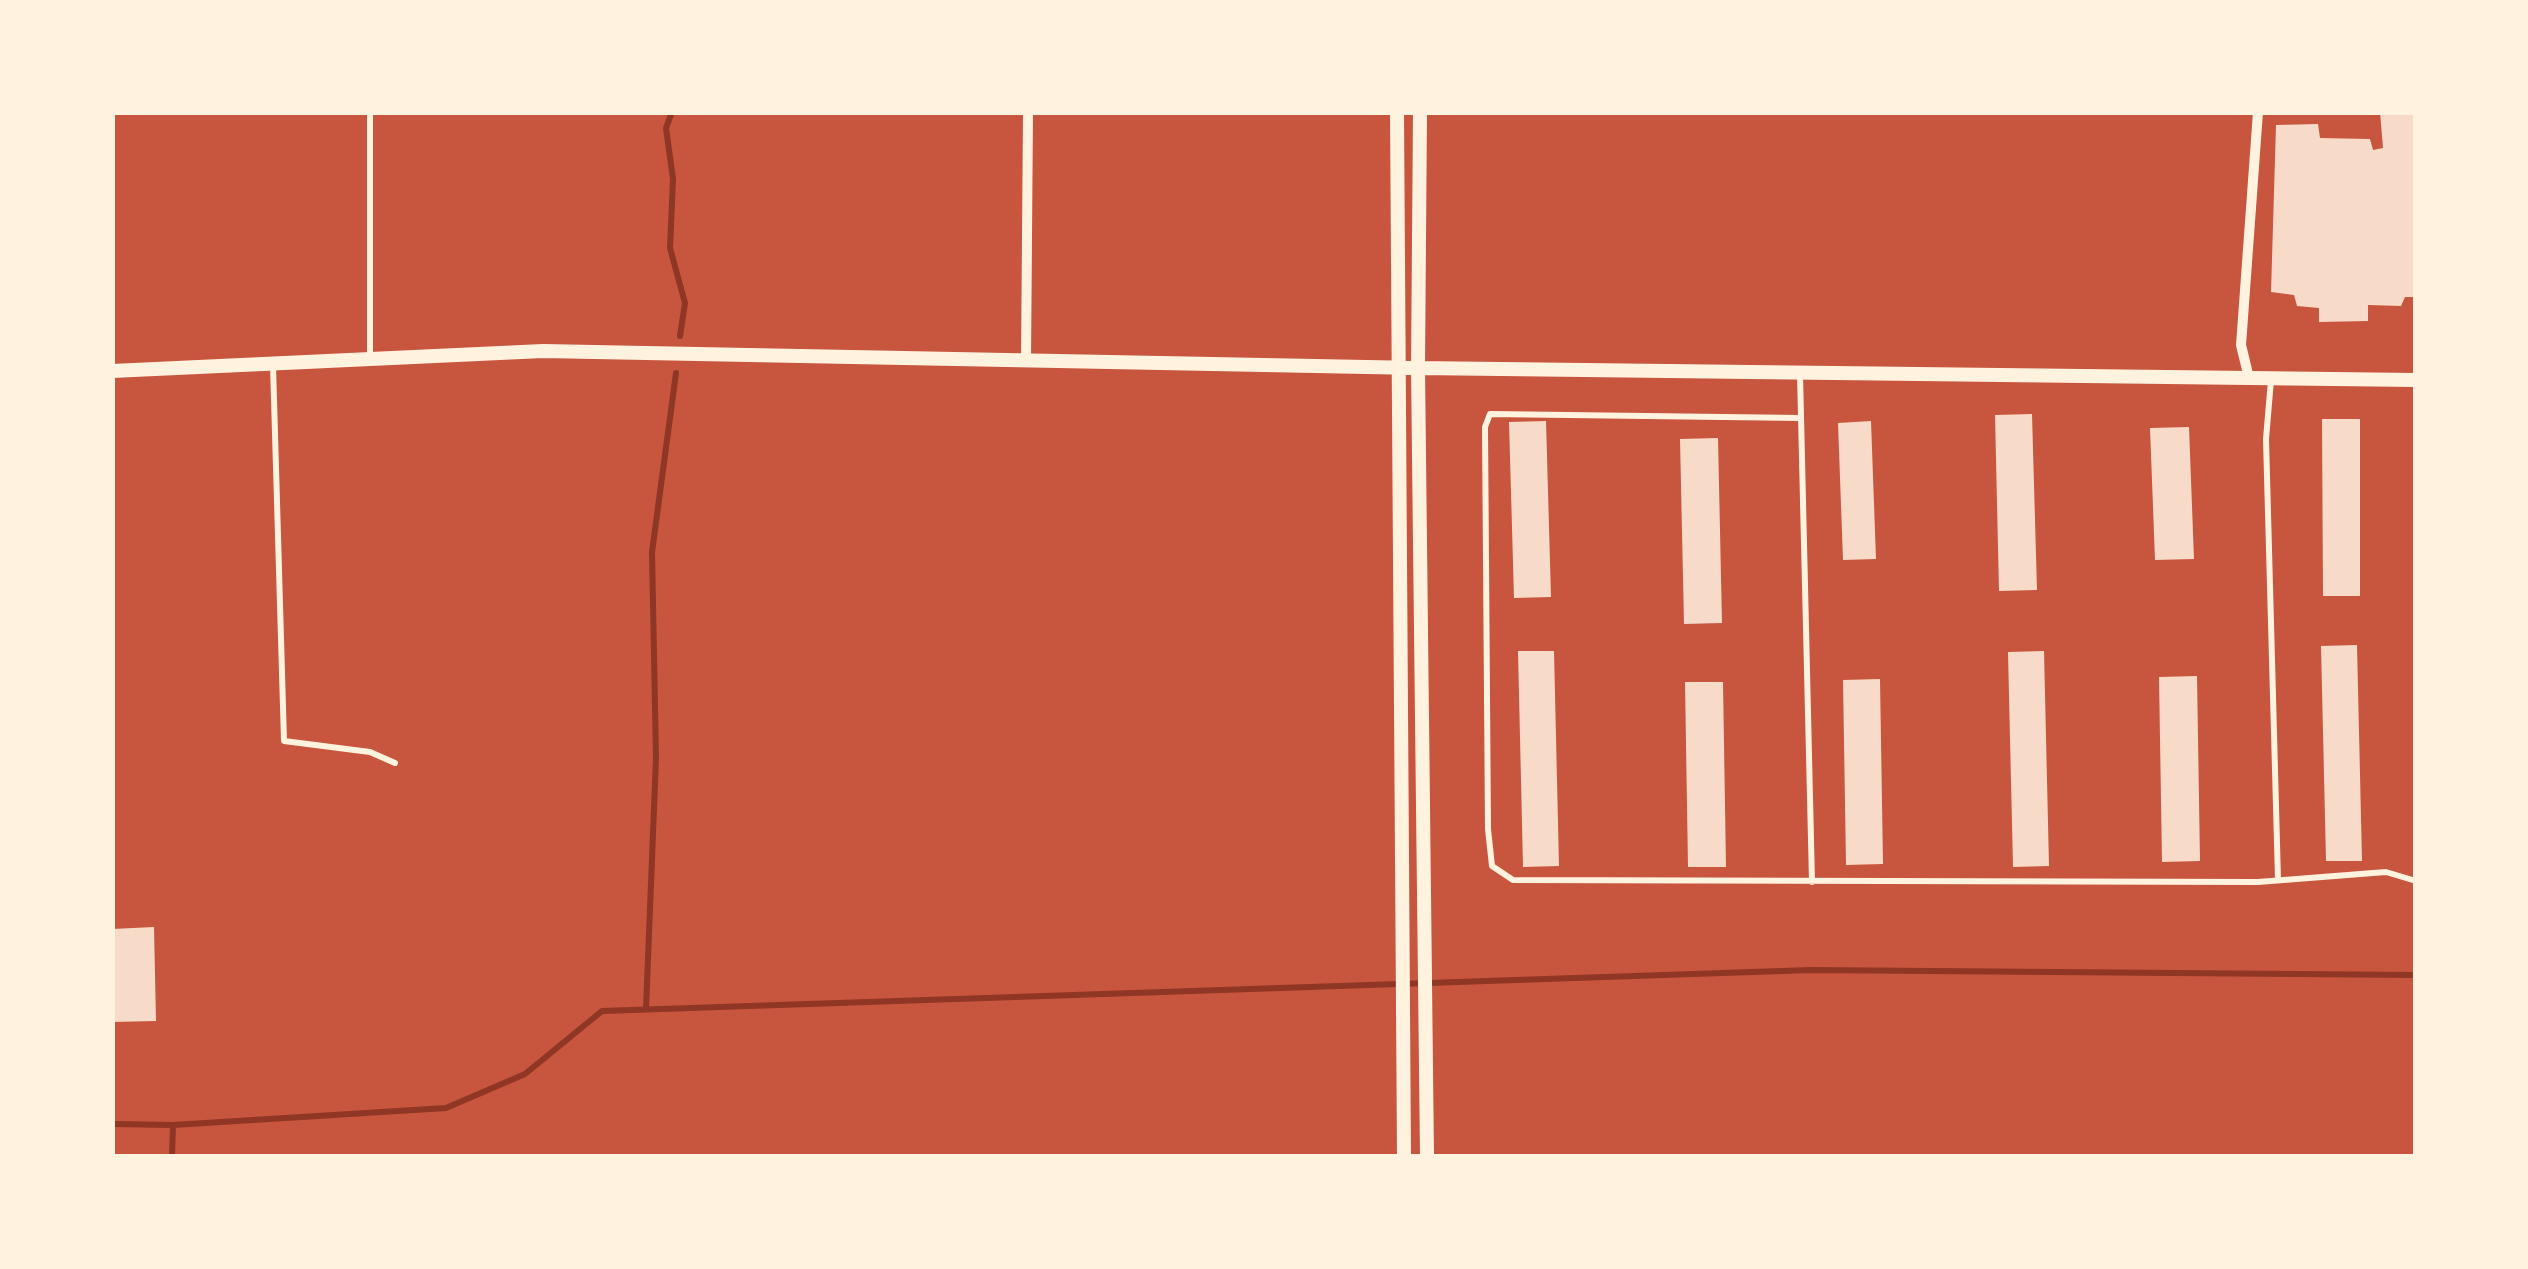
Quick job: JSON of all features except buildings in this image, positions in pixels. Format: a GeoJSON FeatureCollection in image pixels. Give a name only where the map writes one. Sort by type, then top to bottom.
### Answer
{"type":"FeatureCollection","features":[{"type":"Feature","properties":{"kind":"street"},"geometry":{"type":"LineString","coordinates":[[1026,362],[1028,112]]}},
{"type":"Feature","properties":{"kind":"street"},"geometry":{"type":"LineString","coordinates":[[1397,112],[1404,1156]]}},
{"type":"Feature","properties":{"kind":"street"},"geometry":{"type":"LineString","coordinates":[[1420,112],[1418,368],[1427,1156]]}},
{"type":"Feature","properties":{"kind":"street"},"geometry":{"type":"LineString","coordinates":[[2249,378],[2241,345],[2258,112]]}},
{"type":"Feature","properties":{"kind":"street"},"geometry":{"type":"LineString","coordinates":[[112,372],[542,351],[1398,368],[2416,380]]}},
{"type":"Feature","properties":{"kind":"lane"},"geometry":{"type":"LineString","coordinates":[[370,112],[370,359]]}},
{"type":"Feature","properties":{"kind":"lane"},"geometry":{"type":"LineString","coordinates":[[273,364],[284,741],[370,752],[395,763]]}},
{"type":"Feature","properties":{"kind":"lane"},"geometry":{"type":"LineString","coordinates":[[1800,372],[1812,882]]}},
{"type":"Feature","properties":{"kind":"lane"},"geometry":{"type":"LineString","coordinates":[[2271,378],[2266,438],[2278,880]]}},
{"type":"Feature","properties":{"kind":"lane"},"geometry":{"type":"LineString","coordinates":[[1801,418],[1490,414],[1484,428],[1488,830],[1492,866],[1513,880],[2278,880],[2386,872],[2416,881]]}},
{"type":"Feature","properties":{"kind":"waterway"},"geometry":{"type":"LineString","coordinates":[[672,112],[666,128],[673,179],[670,248],[685,303],[680,336]]}},
{"type":"Feature","properties":{"kind":"waterway"},"geometry":{"type":"LineString","coordinates":[[646,1009],[656,758],[652,552],[676,373]]}},
{"type":"Feature","properties":{"kind":"waterway"},"geometry":{"type":"LineString","coordinates":[[112,1124],[173,1125],[446,1108],[525,1074],[602,1011],[1811,970],[2416,975]]}},
{"type":"Feature","properties":{"kind":"waterway"},"geometry":{"type":"LineString","coordinates":[[172,1156],[173,1125]]}}]}
